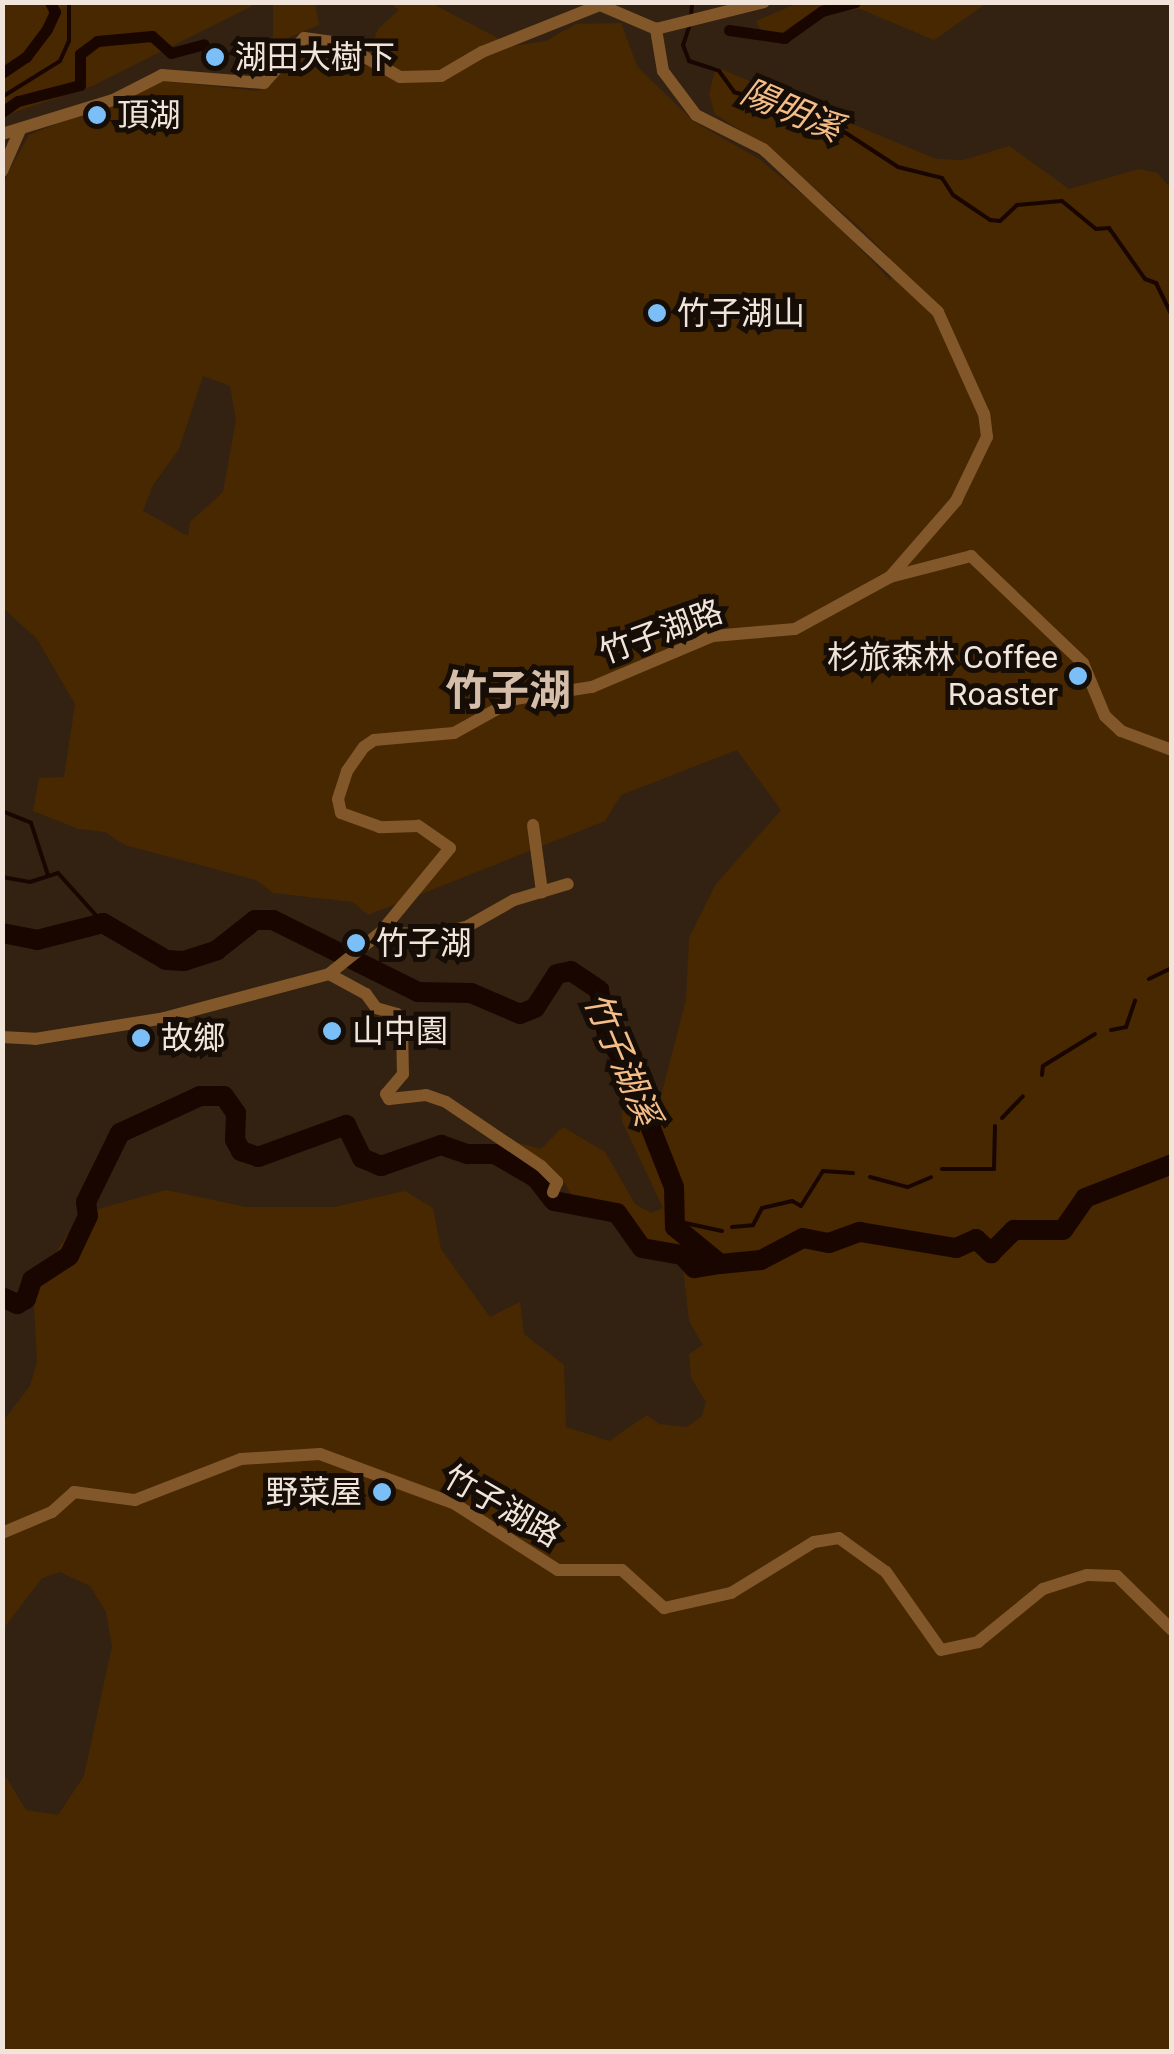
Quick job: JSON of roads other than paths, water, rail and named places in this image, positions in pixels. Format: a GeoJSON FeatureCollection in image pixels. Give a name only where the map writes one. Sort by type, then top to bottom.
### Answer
{"type":"FeatureCollection","features":[{"type":"Feature","properties":{"kind":"street"},"geometry":{"type":"LineString","coordinates":[[2,134],[113,100],[162,74],[264,82],[304,38],[340,43],[400,77],[421,78],[457,71],[482,52],[600,5],[656,29],[716,18],[764,2]]}},
{"type":"Feature","properties":{"kind":"street","name":"竹子湖路"},"geometry":{"type":"LineString","coordinates":[[2,1037],[35,1039],[164,1018],[328,974],[380,933],[450,848],[418,826],[380,827],[342,813],[338,799],[347,772],[374,740],[454,733],[515,699],[592,687],[713,636],[795,629],[890,577],[956,502],[981,456],[984,414],[938,312],[763,149],[696,115],[663,71],[656,29]]}},
{"type":"Feature","properties":{"kind":"street"},"geometry":{"type":"LineString","coordinates":[[2,171],[20,130]]}},
{"type":"Feature","properties":{"kind":"street"},"geometry":{"type":"LineString","coordinates":[[890,577],[971,556],[1083,663],[1105,716],[1121,731],[1172,750]]}},
{"type":"Feature","properties":{"kind":"street"},"geometry":{"type":"LineString","coordinates":[[532,825],[542,892]]}},
{"type":"Feature","properties":{"kind":"street"},"geometry":{"type":"LineString","coordinates":[[380,933],[436,934],[468,926],[568,884]]}},
{"type":"Feature","properties":{"kind":"street"},"geometry":{"type":"LineString","coordinates":[[328,974],[366,994],[376,1008],[397,1014],[402,1024],[404,1074],[386,1094],[389,1099],[426,1095],[446,1102],[540,1166],[557,1182],[553,1192]]}},
{"type":"Feature","properties":{"kind":"street","name":"竹子湖路"},"geometry":{"type":"LineString","coordinates":[[2,1533],[52,1512],[74,1492],[136,1500],[241,1458],[320,1454],[455,1504],[558,1570],[622,1570],[664,1608],[731,1593],[814,1542],[839,1538],[886,1572],[941,1650],[978,1642],[1043,1590],[1087,1575],[1117,1576],[1172,1630]]}},
{"type":"Feature","properties":{"kind":"waterway"},"geometry":{"type":"LineString","coordinates":[[2,73],[26,57],[47,29],[55,12],[50,2]]}},
{"type":"Feature","properties":{"kind":"waterway","name":"陽明溪"},"geometry":{"type":"LineString","coordinates":[[2,97],[60,61],[69,41],[69,2]]}},
{"type":"Feature","properties":{"kind":"waterway","name":"陽明溪"},"geometry":{"type":"LineString","coordinates":[[691,18],[692,2]]}},
{"type":"Feature","properties":{"kind":"waterway"},"geometry":{"type":"LineString","coordinates":[[729,30],[784,38],[822,11],[855,2]]}},
{"type":"Feature","properties":{"kind":"waterway","name":"陽明溪"},"geometry":{"type":"LineString","coordinates":[[689,27],[683,45],[689,61],[719,71],[734,92],[829,122],[898,167],[942,178],[953,195],[990,220],[1000,221],[1017,205],[1062,201],[1096,229],[1109,228],[1145,279],[1156,283],[1172,316]]}},
{"type":"Feature","properties":{"kind":"waterway"},"geometry":{"type":"LineString","coordinates":[[2,112],[18,101],[80,85],[80,54],[97,41],[152,36],[171,53],[204,44]]}},
{"type":"Feature","properties":{"kind":"waterway"},"geometry":{"type":"LineString","coordinates":[[2,811],[31,823],[48,875]]}},
{"type":"Feature","properties":{"kind":"waterway"},"geometry":{"type":"LineString","coordinates":[[1172,862],[1172,884]]}},
{"type":"Feature","properties":{"kind":"waterway"},"geometry":{"type":"LineString","coordinates":[[2,877],[30,882],[58,873],[103,923]]}},
{"type":"Feature","properties":{"kind":"waterway","name":"竹子湖溪"},"geometry":{"type":"LineString","coordinates":[[2,933],[37,940],[103,923],[166,960],[184,961],[217,950],[255,920],[273,920],[418,992],[471,993],[520,1014],[535,1008],[557,974],[571,971],[599,990],[607,1035],[634,1079],[634,1104],[646,1116],[674,1187],[675,1227],[720,1264],[761,1260],[803,1238],[829,1243],[860,1232],[956,1248],[976,1239],[991,1253],[1014,1230],[1063,1230],[1085,1198],[1172,1164]]}},
{"type":"Feature","properties":{"kind":"waterway"},"geometry":{"type":"LineString","coordinates":[[1149,979],[1172,968]]}},
{"type":"Feature","properties":{"kind":"waterway"},"geometry":{"type":"LineString","coordinates":[[1111,1030],[1126,1027],[1135,1001]]}},
{"type":"Feature","properties":{"kind":"waterway"},"geometry":{"type":"LineString","coordinates":[[1042,1075],[1043,1066],[1095,1034]]}},
{"type":"Feature","properties":{"kind":"waterway"},"geometry":{"type":"LineString","coordinates":[[2,1297],[17,1304],[26,1299],[32,1280],[69,1256],[88,1216],[86,1202],[120,1133],[200,1096],[224,1096],[236,1113],[235,1140],[241,1151],[258,1157],[346,1125],[362,1158],[381,1166],[441,1145],[467,1154],[495,1154],[536,1178],[554,1201],[617,1213],[642,1248],[682,1255],[694,1268],[720,1264]]}},
{"type":"Feature","properties":{"kind":"waterway"},"geometry":{"type":"LineString","coordinates":[[1002,1118],[1023,1096]]}},
{"type":"Feature","properties":{"kind":"waterway"},"geometry":{"type":"LineString","coordinates":[[942,1169],[994,1169],[995,1126]]}},
{"type":"Feature","properties":{"kind":"waterway"},"geometry":{"type":"LineString","coordinates":[[732,1227],[753,1225],[762,1208],[792,1201],[801,1206],[823,1171],[853,1173]]}},
{"type":"Feature","properties":{"kind":"waterway"},"geometry":{"type":"LineString","coordinates":[[870,1177],[908,1187],[931,1177]]}},
{"type":"Feature","properties":{"kind":"waterway"},"geometry":{"type":"LineString","coordinates":[[676,1221],[722,1231]]}},
{"type":"Feature","properties":{"kind":"place","name":"湖田大樹下"},"geometry":{"type":"Point","coordinates":[215,57]}},
{"type":"Feature","properties":{"kind":"place","name":"頂湖"},"geometry":{"type":"Point","coordinates":[97,115]}},
{"type":"Feature","properties":{"kind":"place","name":"竹子湖山"},"geometry":{"type":"Point","coordinates":[657,313]}},
{"type":"Feature","properties":{"kind":"place","name":"杉旅森林 Coffee Roaster"},"geometry":{"type":"Point","coordinates":[1078,676]}},
{"type":"Feature","properties":{"kind":"place","name":"竹子湖"},"geometry":{"type":"Point","coordinates":[356,943]}},
{"type":"Feature","properties":{"kind":"place","name":"山中園"},"geometry":{"type":"Point","coordinates":[332,1031]}},
{"type":"Feature","properties":{"kind":"place","name":"故鄉"},"geometry":{"type":"Point","coordinates":[141,1038]}},
{"type":"Feature","properties":{"kind":"place","name":"野菜屋"},"geometry":{"type":"Point","coordinates":[382,1492]}},
{"type":"Feature","properties":{"kind":"district","name":"竹子湖"},"geometry":{"type":"Point","coordinates":[508,691]}}]}
